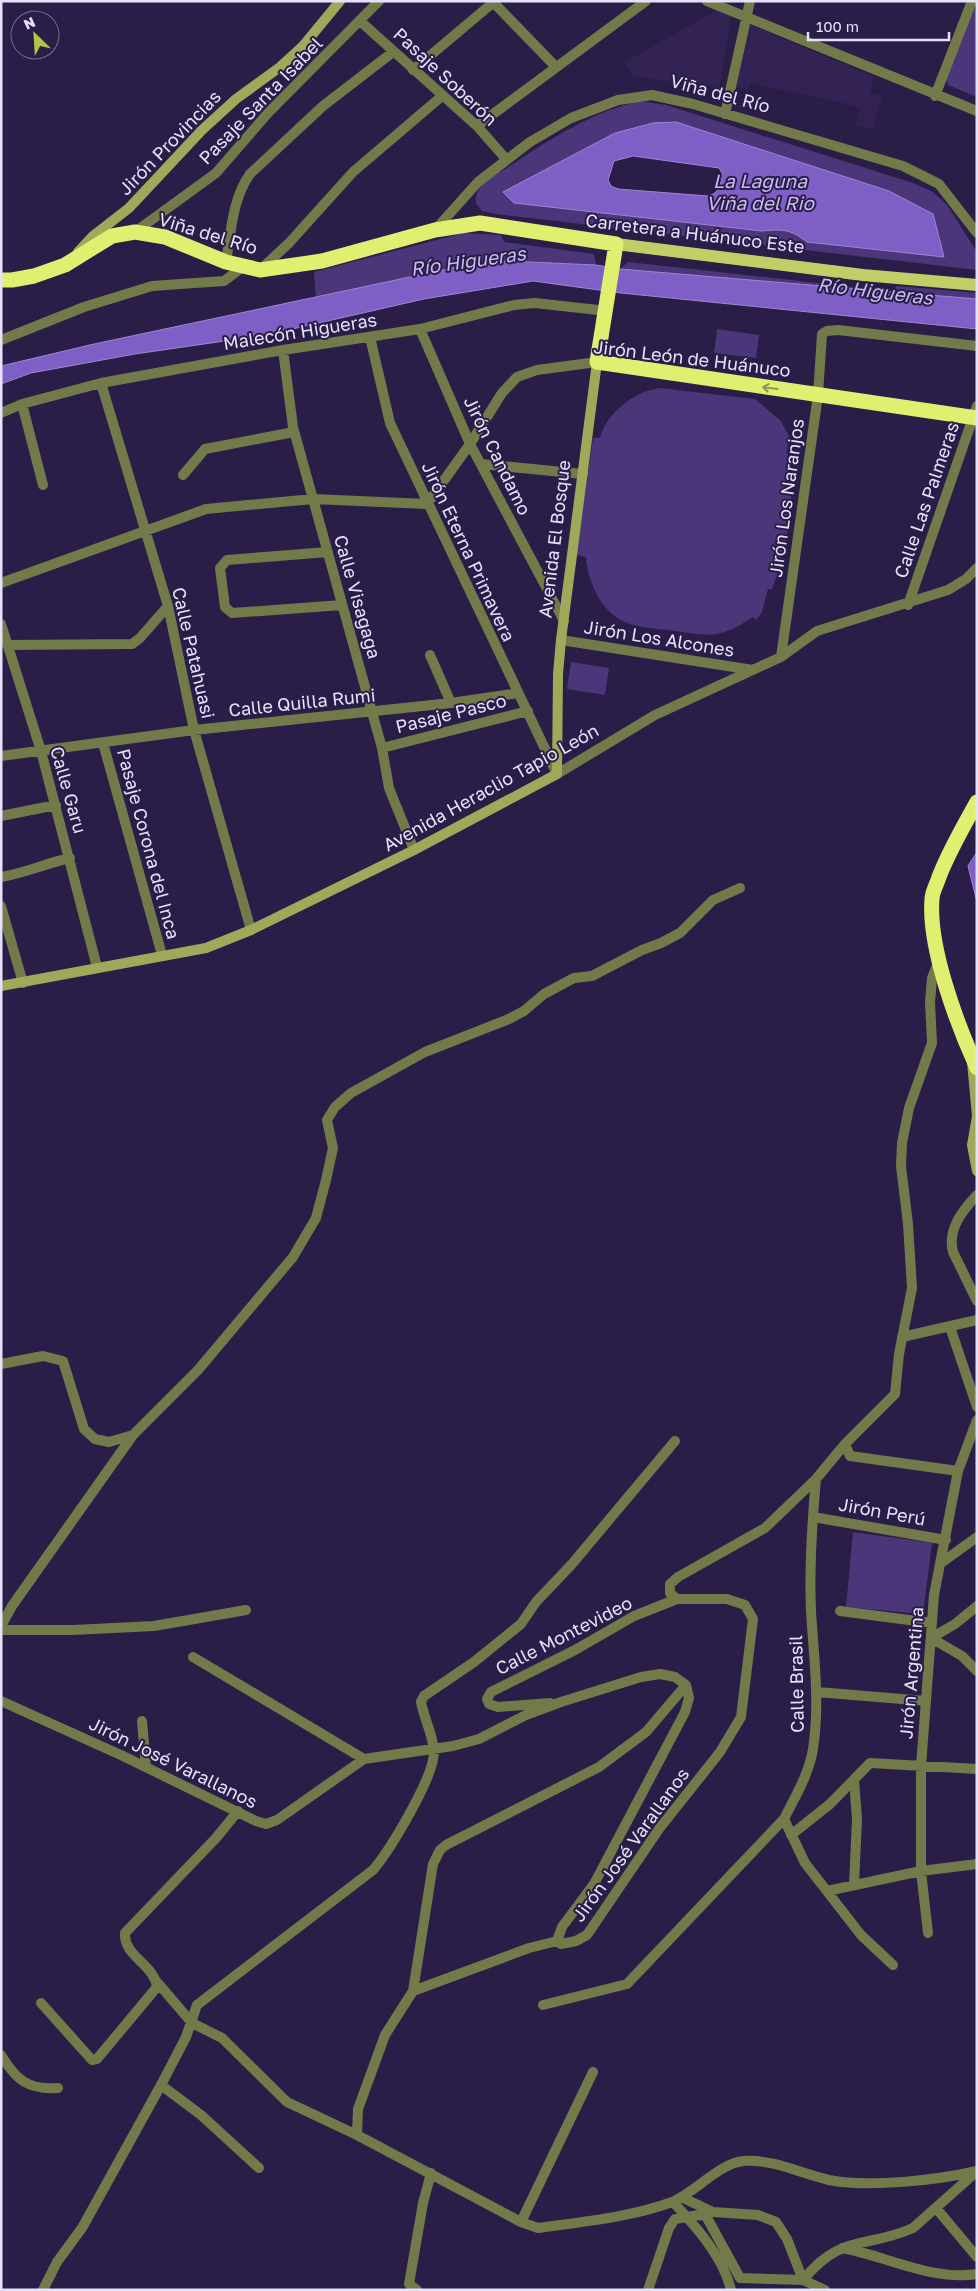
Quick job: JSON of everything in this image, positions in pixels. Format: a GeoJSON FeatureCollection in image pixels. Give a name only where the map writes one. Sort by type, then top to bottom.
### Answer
{"type":"FeatureCollection","features":[{"type":"Feature","properties":{"kind":"highway","name":"Carretera a Huánuco Este"},"geometry":{"type":"LineString","coordinates":[[410,237],[435,230],[480,223],[616,244]]}},
{"type":"Feature","properties":{"kind":"highway","name":"Viña del Río"},"geometry":{"type":"LineString","coordinates":[[1,280],[34,276],[65,265],[112,236],[135,232],[165,237],[226,262],[260,270],[322,261],[410,237]]}},
{"type":"Feature","properties":{"kind":"highway","name":"Avenida El Bosque"},"geometry":{"type":"LineString","coordinates":[[597,362],[616,244]]}},
{"type":"Feature","properties":{"kind":"highway","name":"Jirón León de Huánuco"},"geometry":{"type":"LineString","coordinates":[[597,362],[818,395],[976,414]]}},
{"type":"Feature","properties":{"kind":"highway"},"geometry":{"type":"LineString","coordinates":[[974,1062],[952,1003],[940,959],[932,923],[932,897],[948,853],[977,802]]}},
{"type":"Feature","properties":{"kind":"main road","name":"Carretera a Huánuco Este"},"geometry":{"type":"LineString","coordinates":[[616,244],[863,275],[977,285]]}},
{"type":"Feature","properties":{"kind":"street","name":"Jirón Provincias"},"geometry":{"type":"LineString","coordinates":[[65,265],[93,236],[129,208],[202,130],[236,99],[280,67],[303,46],[340,1]]}},
{"type":"Feature","properties":{"kind":"street","name":"Pasaje Santa Isabel"},"geometry":{"type":"LineString","coordinates":[[135,232],[216,173],[268,113],[379,1]]}},
{"type":"Feature","properties":{"kind":"street"},"geometry":{"type":"LineString","coordinates":[[477,126],[646,1]]}},
{"type":"Feature","properties":{"kind":"street"},"geometry":{"type":"LineString","coordinates":[[707,1],[977,112]]}},
{"type":"Feature","properties":{"kind":"street"},"geometry":{"type":"LineString","coordinates":[[725,114],[750,1]]}},
{"type":"Feature","properties":{"kind":"street"},"geometry":{"type":"LineString","coordinates":[[935,96],[972,1]]}},
{"type":"Feature","properties":{"kind":"street"},"geometry":{"type":"LineString","coordinates":[[413,70],[495,2],[556,67]]}},
{"type":"Feature","properties":{"kind":"street","name":"Pasaje Soberón"},"geometry":{"type":"LineString","coordinates":[[360,21],[477,126],[506,160]]}},
{"type":"Feature","properties":{"kind":"street"},"geometry":{"type":"LineString","coordinates":[[226,262],[238,197],[242,185],[250,174],[323,106],[393,52]]}},
{"type":"Feature","properties":{"kind":"street","name":"Viña del Río"},"geometry":{"type":"LineString","coordinates":[[435,230],[478,182],[530,142],[571,118],[618,100],[652,95],[693,104],[903,166],[939,184],[977,233]]}},
{"type":"Feature","properties":{"kind":"street"},"geometry":{"type":"LineString","coordinates":[[260,270],[289,243],[353,172],[442,96]]}},
{"type":"Feature","properties":{"kind":"street"},"geometry":{"type":"LineString","coordinates":[[1,340],[84,306],[152,286],[224,281],[244,266]]}},
{"type":"Feature","properties":{"kind":"street","name":"Malecón Higueras"},"geometry":{"type":"LineString","coordinates":[[1,413],[22,404],[101,383],[283,350],[420,329],[514,305],[535,303],[607,307]]}},
{"type":"Feature","properties":{"kind":"street","name":"Jirón Candamo"},"geometry":{"type":"LineString","coordinates":[[420,329],[470,444],[564,621]]}},
{"type":"Feature","properties":{"kind":"street","name":"Jirón Los Naranjos"},"geometry":{"type":"LineString","coordinates":[[781,657],[818,395],[822,334],[827,331],[838,330],[977,346]]}},
{"type":"Feature","properties":{"kind":"street","name":"Jirón Eterna Primavera"},"geometry":{"type":"LineString","coordinates":[[370,337],[390,423],[557,774]]}},
{"type":"Feature","properties":{"kind":"street","name":"Calle Visagaga"},"geometry":{"type":"LineString","coordinates":[[283,350],[294,432],[382,748],[389,788],[414,850]]}},
{"type":"Feature","properties":{"kind":"street","name":"Jirón León de Huánuco"},"geometry":{"type":"LineString","coordinates":[[428,504],[470,444],[502,393],[517,377],[537,370],[597,362]]}},
{"type":"Feature","properties":{"kind":"street","name":"Avenida El Bosque"},"geometry":{"type":"LineString","coordinates":[[557,774],[558,674],[561,640],[597,362]]}},
{"type":"Feature","properties":{"kind":"street","name":"Calle Patahuasi"},"geometry":{"type":"LineString","coordinates":[[101,383],[168,606],[194,730],[251,930]]}},
{"type":"Feature","properties":{"kind":"street"},"geometry":{"type":"LineString","coordinates":[[22,404],[43,485]]}},
{"type":"Feature","properties":{"kind":"street","name":"Calle Las Palmeras"},"geometry":{"type":"LineString","coordinates":[[908,604],[976,414]]}},
{"type":"Feature","properties":{"kind":"street"},"geometry":{"type":"LineString","coordinates":[[184,475],[205,449],[294,432]]}},
{"type":"Feature","properties":{"kind":"street"},"geometry":{"type":"LineString","coordinates":[[481,464],[583,474]]}},
{"type":"Feature","properties":{"kind":"street"},"geometry":{"type":"LineString","coordinates":[[1,583],[146,529],[206,509],[313,499],[428,504]]}},
{"type":"Feature","properties":{"kind":"street"},"geometry":{"type":"LineString","coordinates":[[328,552],[227,560],[220,568],[225,607],[232,613],[342,605]]}},
{"type":"Feature","properties":{"kind":"street","name":"Avenida Heraclio Tapio León"},"geometry":{"type":"LineString","coordinates":[[1,986],[206,948],[251,930],[414,850],[557,774],[655,715],[781,657],[817,631],[948,590],[966,579],[977,568]]}},
{"type":"Feature","properties":{"kind":"street"},"geometry":{"type":"LineString","coordinates":[[7,645],[132,644],[140,638],[168,606]]}},
{"type":"Feature","properties":{"kind":"street","name":"Calle Garu"},"geometry":{"type":"LineString","coordinates":[[1,624],[41,751],[97,967]]}},
{"type":"Feature","properties":{"kind":"street","name":"Jirón Los Alcones"},"geometry":{"type":"LineString","coordinates":[[561,640],[753,670]]}},
{"type":"Feature","properties":{"kind":"street"},"geometry":{"type":"LineString","coordinates":[[430,655],[451,703]]}},
{"type":"Feature","properties":{"kind":"street"},"geometry":{"type":"LineString","coordinates":[[1,664],[13,664]]}},
{"type":"Feature","properties":{"kind":"street","name":"Calle Quilla Rumi"},"geometry":{"type":"LineString","coordinates":[[1,756],[194,730],[372,712],[518,694]]}},
{"type":"Feature","properties":{"kind":"street","name":"Pasaje Pasco"},"geometry":{"type":"LineString","coordinates":[[382,748],[528,711]]}},
{"type":"Feature","properties":{"kind":"street","name":"Pasaje Corona del Inca"},"geometry":{"type":"LineString","coordinates":[[103,743],[162,955]]}},
{"type":"Feature","properties":{"kind":"street"},"geometry":{"type":"LineString","coordinates":[[1,816],[56,805]]}},
{"type":"Feature","properties":{"kind":"street"},"geometry":{"type":"LineString","coordinates":[[1,877],[22,874],[41,865],[70,858]]}},
{"type":"Feature","properties":{"kind":"street"},"geometry":{"type":"LineString","coordinates":[[246,1610],[154,1626],[73,1630],[1,1628],[12,1606],[133,1436],[198,1370],[293,1257],[316,1218],[333,1148],[327,1120],[335,1107],[351,1093],[425,1052],[509,1019],[524,1011],[544,994],[574,978],[592,976],[680,933],[713,900],[740,888]]}},
{"type":"Feature","properties":{"kind":"street"},"geometry":{"type":"LineString","coordinates":[[1,906],[23,983]]}},
{"type":"Feature","properties":{"kind":"street"},"geometry":{"type":"LineString","coordinates":[[677,1599],[670,1593],[670,1584],[678,1577],[765,1528],[816,1479],[845,1444],[894,1394],[902,1337],[912,1288],[908,1224],[901,1166],[902,1143],[909,1108],[932,1043],[930,1002],[932,978],[940,959]]}},
{"type":"Feature","properties":{"kind":"street"},"geometry":{"type":"LineString","coordinates":[[974,1062],[977,1116],[972,1145],[977,1171]]}},
{"type":"Feature","properties":{"kind":"street"},"geometry":{"type":"LineString","coordinates":[[977,1195],[958,1217],[952,1243],[953,1252],[977,1301]]}},
{"type":"Feature","properties":{"kind":"street"},"geometry":{"type":"LineString","coordinates":[[902,1337],[977,1320]]}},
{"type":"Feature","properties":{"kind":"street"},"geometry":{"type":"LineString","coordinates":[[950,1327],[977,1407]]}},
{"type":"Feature","properties":{"kind":"street"},"geometry":{"type":"LineString","coordinates":[[1,1364],[43,1356],[62,1361],[84,1429],[95,1439],[109,1442],[133,1436]]}},
{"type":"Feature","properties":{"kind":"street","name":"Jirón Argentina"},"geometry":{"type":"LineString","coordinates":[[928,1933],[921,1871],[921,1766],[934,1595],[958,1471],[977,1420]]}},
{"type":"Feature","properties":{"kind":"street"},"geometry":{"type":"LineString","coordinates":[[43,2290],[57,2262],[82,2228],[161,2085],[192,2023],[193,2014],[201,2001],[373,1870],[386,1854],[423,1785],[433,1762],[434,1748],[421,1702],[424,1696],[474,1662],[522,1624],[536,1602],[572,1564],[675,1441]]}},
{"type":"Feature","properties":{"kind":"street"},"geometry":{"type":"LineString","coordinates":[[845,1444],[850,1456],[958,1471]]}},
{"type":"Feature","properties":{"kind":"street","name":"Calle Brasil"},"geometry":{"type":"LineString","coordinates":[[784,1819],[804,1778],[813,1751],[817,1692],[811,1611],[811,1532],[816,1479]]}},
{"type":"Feature","properties":{"kind":"street","name":"Jirón Perú"},"geometry":{"type":"LineString","coordinates":[[813,1517],[946,1540]]}},
{"type":"Feature","properties":{"kind":"street"},"geometry":{"type":"LineString","coordinates":[[941,1563],[977,1537]]}},
{"type":"Feature","properties":{"kind":"street","name":"Jirón José Varallanos"},"geometry":{"type":"LineString","coordinates":[[1,1701],[266,1824],[277,1820],[364,1759],[479,1739],[526,1715],[561,1702],[641,1677],[660,1674],[675,1677],[686,1685],[689,1698],[685,1712],[594,1884],[562,1928],[557,1941],[562,1944],[587,1936],[659,1829],[720,1752],[740,1717],[753,1619],[745,1605],[727,1599],[677,1599]]}},
{"type":"Feature","properties":{"kind":"street","name":"Calle Montevideo"},"geometry":{"type":"LineString","coordinates":[[561,1702],[498,1707],[489,1704],[487,1699],[491,1692],[575,1650],[634,1616],[677,1599]]}},
{"type":"Feature","properties":{"kind":"street"},"geometry":{"type":"LineString","coordinates":[[977,1606],[955,1624],[931,1638],[962,1656],[977,1671]]}},
{"type":"Feature","properties":{"kind":"street"},"geometry":{"type":"LineString","coordinates":[[840,1612],[932,1623]]}},
{"type":"Feature","properties":{"kind":"street"},"geometry":{"type":"LineString","coordinates":[[194,1657],[364,1759]]}},
{"type":"Feature","properties":{"kind":"street"},"geometry":{"type":"LineString","coordinates":[[357,2135],[358,2109],[385,2035],[414,1991],[433,1864],[440,1850],[530,1800],[599,1768],[646,1732],[686,1685]]}},
{"type":"Feature","properties":{"kind":"street"},"geometry":{"type":"LineString","coordinates":[[817,1692],[926,1701]]}},
{"type":"Feature","properties":{"kind":"street"},"geometry":{"type":"LineString","coordinates":[[142,1721],[146,1767]]}},
{"type":"Feature","properties":{"kind":"street"},"geometry":{"type":"LineString","coordinates":[[792,1836],[870,1763],[977,1769]]}},
{"type":"Feature","properties":{"kind":"street"},"geometry":{"type":"LineString","coordinates":[[854,1780],[857,1819],[854,1885]]}},
{"type":"Feature","properties":{"kind":"street"},"geometry":{"type":"LineString","coordinates":[[238,1811],[216,1838],[125,1933],[129,1949],[192,2023],[222,2038],[287,2102],[357,2135],[521,2222],[538,2228],[628,2213],[677,2199],[730,2165],[744,2161],[774,2164],[831,2180],[882,2183],[977,2171]]}},
{"type":"Feature","properties":{"kind":"street"},"geometry":{"type":"LineString","coordinates":[[543,2005],[627,1984],[784,1819],[805,1863],[860,1935],[893,1965]]}},
{"type":"Feature","properties":{"kind":"street"},"geometry":{"type":"LineString","coordinates":[[827,1891],[921,1871],[977,1864]]}},
{"type":"Feature","properties":{"kind":"street"},"geometry":{"type":"LineString","coordinates":[[414,1991],[529,1948],[557,1941]]}},
{"type":"Feature","properties":{"kind":"street"},"geometry":{"type":"LineString","coordinates":[[41,2002],[92,2060],[97,2059],[154,1993],[157,1982]]}},
{"type":"Feature","properties":{"kind":"street"},"geometry":{"type":"LineString","coordinates":[[1,2055],[21,2081],[36,2087],[58,2088]]}},
{"type":"Feature","properties":{"kind":"street"},"geometry":{"type":"LineString","coordinates":[[521,2222],[592,2072]]}},
{"type":"Feature","properties":{"kind":"street"},"geometry":{"type":"LineString","coordinates":[[161,2085],[200,2115],[259,2168]]}},
{"type":"Feature","properties":{"kind":"street"},"geometry":{"type":"LineString","coordinates":[[803,2280],[817,2263],[840,2248],[900,2233],[912,2228],[977,2171]]}},
{"type":"Feature","properties":{"kind":"street"},"geometry":{"type":"LineString","coordinates":[[417,2290],[409,2284],[430,2173]]}},
{"type":"Feature","properties":{"kind":"street"},"geometry":{"type":"LineString","coordinates":[[677,2199],[716,2258],[730,2290]]}},
{"type":"Feature","properties":{"kind":"street"},"geometry":{"type":"LineString","coordinates":[[677,2199],[713,2212],[758,2216],[776,2222],[787,2239],[803,2280]]}},
{"type":"Feature","properties":{"kind":"street"},"geometry":{"type":"LineString","coordinates":[[936,2208],[977,2257]]}},
{"type":"Feature","properties":{"kind":"street"},"geometry":{"type":"LineString","coordinates":[[648,2290],[669,2228],[675,2219],[699,2215],[706,2216],[745,2290]]}},
{"type":"Feature","properties":{"kind":"street"},"geometry":{"type":"LineString","coordinates":[[840,2248],[866,2252],[925,2271],[956,2277],[977,2274]]}},
{"type":"Feature","properties":{"kind":"street"},"geometry":{"type":"LineString","coordinates":[[740,2278],[803,2280],[825,2290]]}},
{"type":"Feature","properties":{"kind":"shaded area"},"geometry":{"type":"Polygon","coordinates":[[[974,9],[977,10],[977,97],[948,85],[946,80],[974,9]]]}},
{"type":"Feature","properties":{"kind":"shaded area"},"geometry":{"type":"Polygon","coordinates":[[[717,10],[730,14],[731,17],[719,88],[632,76],[625,62],[717,10]]]}},
{"type":"Feature","properties":{"kind":"shaded area"},"geometry":{"type":"Polygon","coordinates":[[[749,24],[874,77],[870,93],[882,96],[872,130],[855,124],[860,107],[751,83],[748,89],[733,87],[749,24]]]}},
{"type":"Feature","properties":{"kind":"shaded area"},"geometry":{"type":"Polygon","coordinates":[[[640,101],[666,105],[913,183],[933,192],[947,205],[977,252],[977,270],[496,214],[482,211],[476,203],[479,189],[492,177],[573,127],[640,101]],[[676,122],[653,123],[615,133],[504,192],[514,203],[762,231],[781,230],[791,232],[807,242],[944,257],[889,191],[676,122]]]}},
{"type":"Feature","properties":{"kind":"shaded area"},"geometry":{"type":"Polygon","coordinates":[[[463,233],[501,235],[504,242],[594,254],[596,265],[506,261],[462,266],[316,298],[314,272],[463,233]]]}},
{"type":"Feature","properties":{"kind":"shaded area"},"geometry":{"type":"Polygon","coordinates":[[[628,262],[890,291],[897,286],[977,293],[977,299],[620,269],[628,262]]]}},
{"type":"Feature","properties":{"kind":"shaded area"},"geometry":{"type":"Polygon","coordinates":[[[717,329],[759,335],[756,358],[714,353],[717,329]]]}},
{"type":"Feature","properties":{"kind":"shaded area"},"geometry":{"type":"Polygon","coordinates":[[[659,388],[755,399],[780,420],[789,436],[787,451],[791,468],[791,513],[781,564],[772,589],[768,589],[762,612],[756,620],[753,617],[722,633],[694,634],[642,627],[624,622],[607,608],[594,590],[587,568],[586,557],[576,555],[593,438],[600,438],[609,420],[623,405],[640,394],[659,388]]]}},
{"type":"Feature","properties":{"kind":"shaded area"},"geometry":{"type":"Polygon","coordinates":[[[571,662],[609,668],[605,695],[567,689],[571,662]]]}},
{"type":"Feature","properties":{"kind":"shaded area"},"geometry":{"type":"Polygon","coordinates":[[[853,1532],[932,1543],[923,1614],[846,1607],[853,1532]]]}},
{"type":"Feature","properties":{"kind":"water","name":"La Laguna Viña del Rio"},"geometry":{"type":"Polygon","coordinates":[[[676,122],[889,191],[933,214],[944,257],[807,242],[791,232],[781,230],[762,231],[514,203],[503,192],[615,133],[653,123],[676,122]],[[633,156],[614,161],[608,180],[611,186],[618,189],[708,196],[715,193],[719,188],[722,173],[719,168],[633,156]]]}},
{"type":"Feature","properties":{"kind":"water","name":"Río Higueras"},"geometry":{"type":"Polygon","coordinates":[[[506,261],[596,265],[620,269],[977,299],[977,329],[621,293],[533,281],[424,299],[266,335],[135,354],[31,373],[1,384],[1,366],[94,344],[462,266],[506,261]]]}},
{"type":"Feature","properties":{"kind":"water"},"geometry":{"type":"Polygon","coordinates":[[[977,852],[977,902],[968,866],[977,852]]]}}]}
